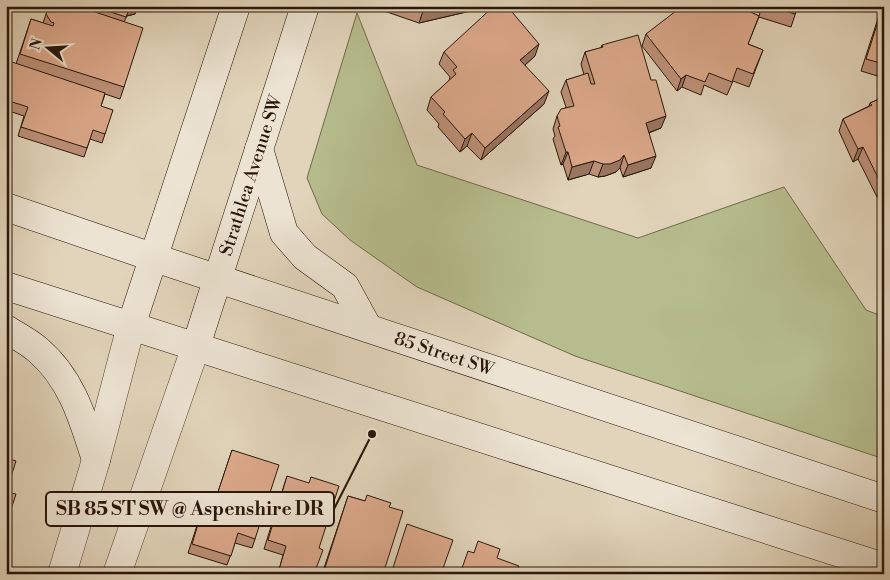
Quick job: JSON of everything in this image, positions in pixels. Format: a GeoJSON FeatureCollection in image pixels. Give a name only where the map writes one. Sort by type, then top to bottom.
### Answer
{"type":"FeatureCollection","features":[{"type":"Feature","properties":{"kind":"main road"},"geometry":{"type":"LineString","coordinates":[[62,574],[96,460],[131,326],[236,6]]}},
{"type":"Feature","properties":{"kind":"main road","name":"Strathlea Avenue SW"},"geometry":{"type":"LineString","coordinates":[[117,574],[196,346],[305,6]]}},
{"type":"Feature","properties":{"kind":"main road"},"geometry":{"type":"LineString","coordinates":[[259,149],[284,233],[305,257],[346,286],[368,328]]}},
{"type":"Feature","properties":{"kind":"main road","name":"85 Street SW"},"geometry":{"type":"LineString","coordinates":[[6,207],[154,258],[884,499]]}},
{"type":"Feature","properties":{"kind":"main road"},"geometry":{"type":"LineString","coordinates":[[6,286],[884,568]]}},
{"type":"Feature","properties":{"kind":"main road"},"geometry":{"type":"LineString","coordinates":[[6,329],[38,349],[60,372],[81,412],[96,460]]}},
{"type":"Feature","properties":{"kind":"green space"},"geometry":{"type":"Polygon","coordinates":[[[357,13],[417,165],[638,238],[784,187],[866,310],[884,317],[884,459],[575,356],[417,287],[350,240],[322,214],[307,178],[357,13]]]}},
{"type":"Feature","properties":{"kind":"building"},"geometry":{"type":"Polygon","coordinates":[[[49,6],[77,6],[143,28],[124,87],[20,54],[31,19],[53,26],[54,23],[51,22],[46,14],[49,6]]]}},
{"type":"Feature","properties":{"kind":"building"},"geometry":{"type":"Polygon","coordinates":[[[92,6],[131,6],[126,17],[92,6]]]}},
{"type":"Feature","properties":{"kind":"building"},"geometry":{"type":"Polygon","coordinates":[[[410,6],[443,6],[423,11],[410,6]]]}},
{"type":"Feature","properties":{"kind":"building"},"geometry":{"type":"Polygon","coordinates":[[[494,6],[507,6],[539,44],[520,60],[549,91],[485,148],[472,133],[465,139],[431,97],[456,74],[453,70],[457,67],[444,52],[494,6]]]}},
{"type":"Feature","properties":{"kind":"building"},"geometry":{"type":"Polygon","coordinates":[[[688,6],[738,6],[759,16],[748,44],[763,50],[753,74],[737,68],[732,82],[709,73],[705,82],[686,75],[681,79],[646,34],[676,11],[686,10],[688,6]]]}},
{"type":"Feature","properties":{"kind":"building"},"geometry":{"type":"Polygon","coordinates":[[[769,6],[798,6],[795,14],[769,6]]]}},
{"type":"Feature","properties":{"kind":"building"},"geometry":{"type":"Polygon","coordinates":[[[884,6],[884,64],[866,59],[884,6]]]}},
{"type":"Feature","properties":{"kind":"building"},"geometry":{"type":"Polygon","coordinates":[[[638,35],[651,80],[656,80],[666,116],[646,123],[656,156],[628,165],[624,155],[620,160],[610,164],[594,161],[572,167],[558,127],[560,126],[557,116],[561,109],[574,106],[566,80],[588,73],[591,84],[595,84],[585,52],[638,35]]]}},
{"type":"Feature","properties":{"kind":"building"},"geometry":{"type":"Polygon","coordinates":[[[12,62],[105,93],[101,106],[113,110],[105,134],[93,130],[87,148],[21,127],[28,107],[6,100],[6,81],[12,62]]]}},
{"type":"Feature","properties":{"kind":"building"},"geometry":{"type":"Polygon","coordinates":[[[884,97],[884,183],[881,184],[863,147],[858,149],[843,119],[884,97]]]}},
{"type":"Feature","properties":{"kind":"building"},"geometry":{"type":"Polygon","coordinates":[[[232,450],[279,465],[255,539],[238,533],[231,556],[192,544],[206,498],[215,501],[232,450]]]}},
{"type":"Feature","properties":{"kind":"building"},"geometry":{"type":"Polygon","coordinates":[[[6,458],[16,461],[6,492],[6,458]]]}},
{"type":"Feature","properties":{"kind":"building"},"geometry":{"type":"Polygon","coordinates":[[[287,476],[309,483],[311,477],[339,486],[319,548],[323,550],[314,574],[278,573],[286,546],[268,540],[287,476]]]}},
{"type":"Feature","properties":{"kind":"building"},"geometry":{"type":"Polygon","coordinates":[[[6,492],[16,494],[6,525],[6,492]]]}},
{"type":"Feature","properties":{"kind":"building"},"geometry":{"type":"Polygon","coordinates":[[[367,495],[391,503],[389,507],[403,511],[383,574],[323,574],[348,496],[365,501],[367,495]]]}},
{"type":"Feature","properties":{"kind":"building"},"geometry":{"type":"Polygon","coordinates":[[[407,524],[453,540],[441,574],[391,574],[407,524]]]}},
{"type":"Feature","properties":{"kind":"building"},"geometry":{"type":"Polygon","coordinates":[[[478,541],[500,549],[497,558],[519,566],[516,574],[460,574],[468,551],[474,553],[478,541]]]}},
{"type":"Feature","properties":{"kind":"place","name":"SB 85 ST SW @ Aspenshire DR"},"geometry":{"type":"Point","coordinates":[372,434]}}]}
